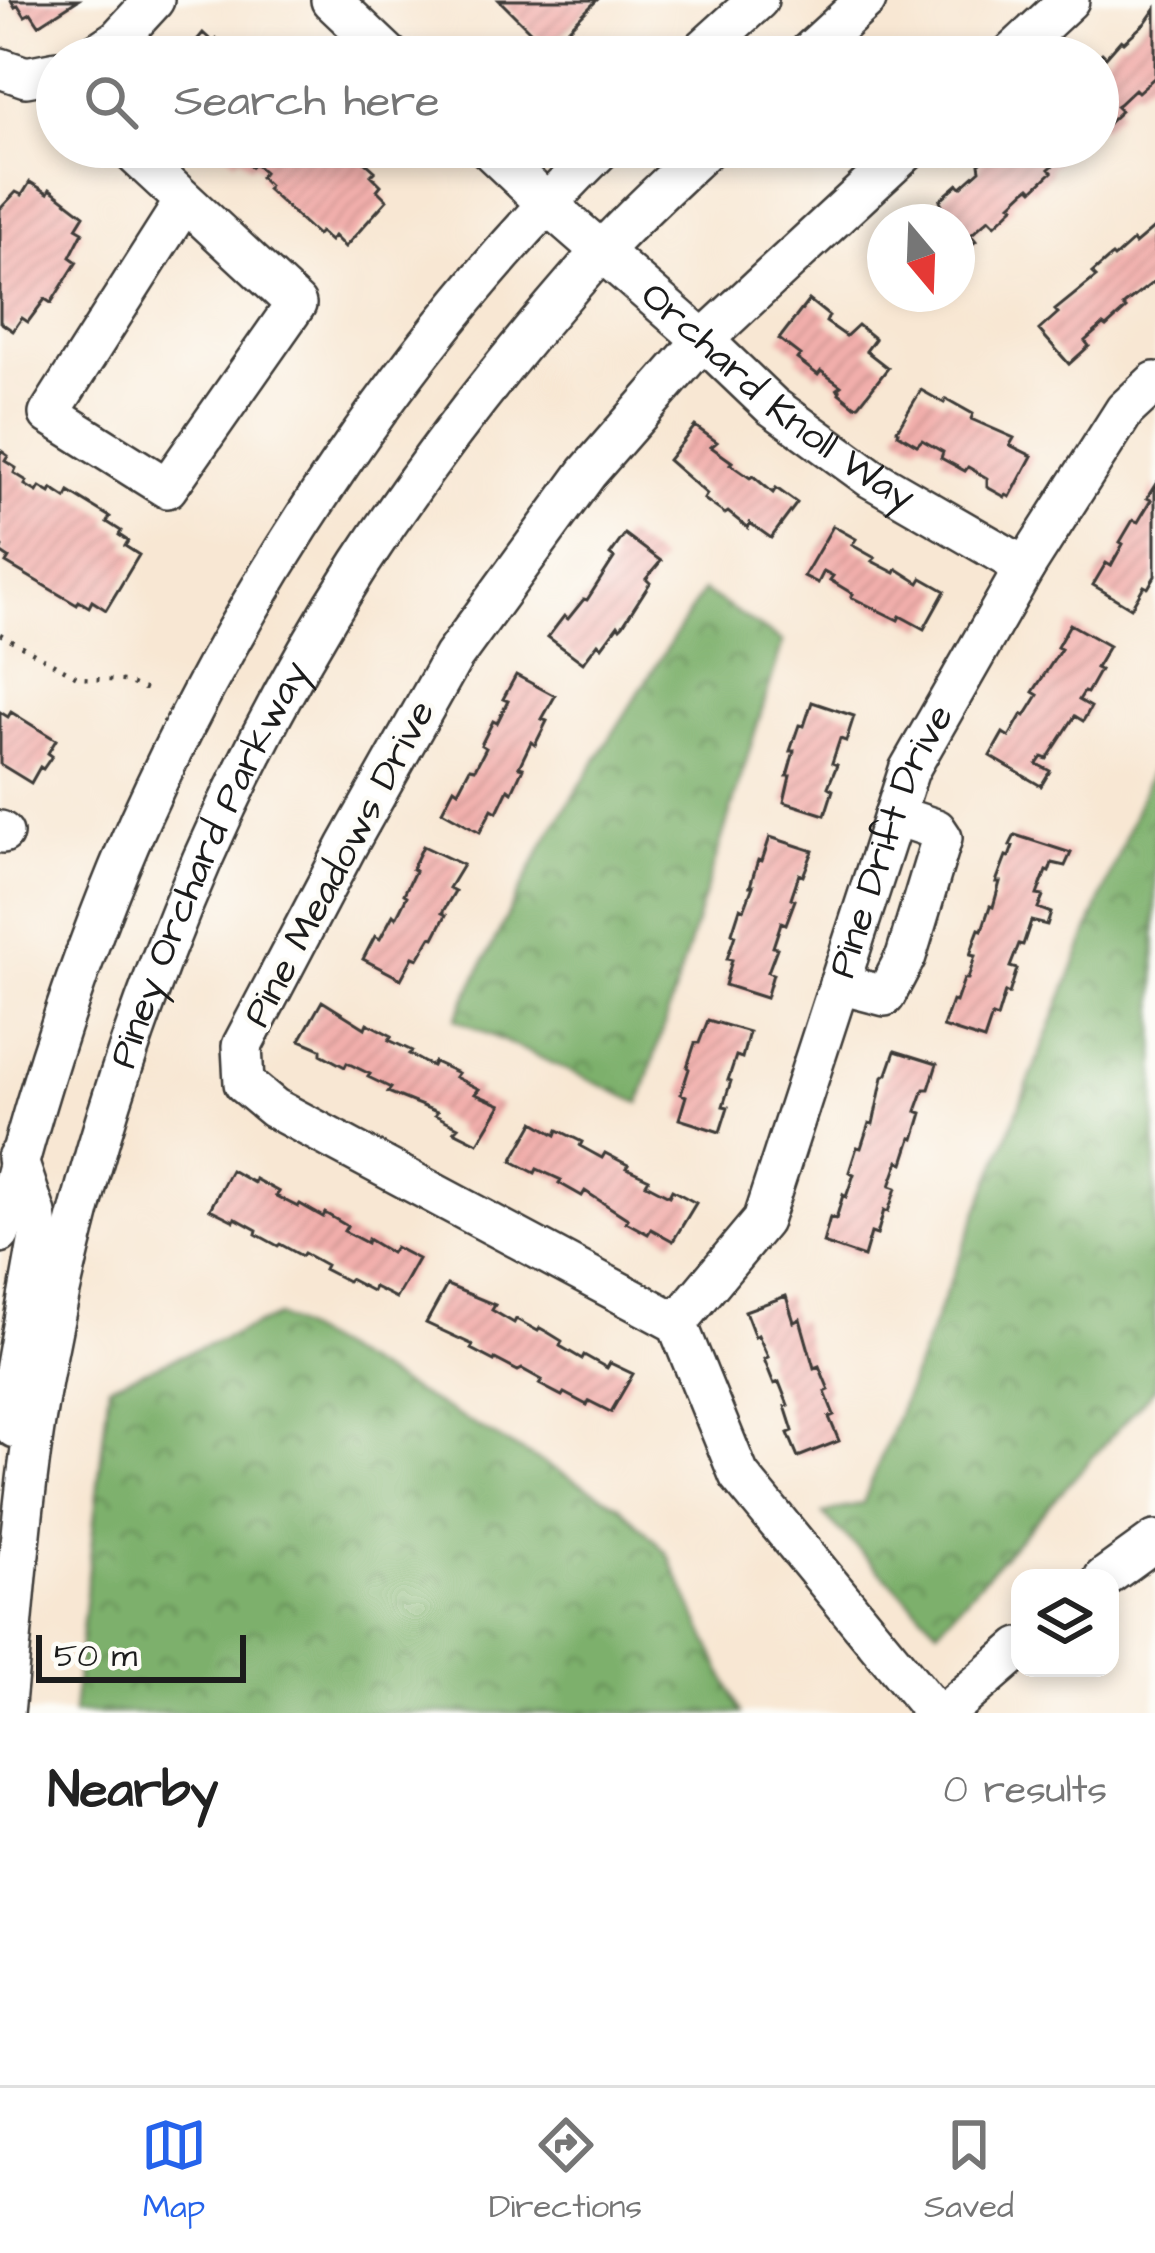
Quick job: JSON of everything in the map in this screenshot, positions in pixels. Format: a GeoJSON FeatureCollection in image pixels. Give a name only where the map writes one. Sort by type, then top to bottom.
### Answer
{"type":"FeatureCollection","features":[{"type":"Feature","properties":{"kind":"street"},"geometry":{"type":"LineString","coordinates":[[121,36],[154,0]]}},
{"type":"Feature","properties":{"kind":"street"},"geometry":{"type":"LineString","coordinates":[[331,0],[369,36]]}},
{"type":"Feature","properties":{"kind":"street"},"geometry":{"type":"LineString","coordinates":[[718,36],[758,0]]}},
{"type":"Feature","properties":{"kind":"street"},"geometry":{"type":"LineString","coordinates":[[827,36],[866,0]]}},
{"type":"Feature","properties":{"kind":"street"},"geometry":{"type":"LineString","coordinates":[[1030,36],[1069,0]]}},
{"type":"Feature","properties":{"kind":"street"},"geometry":{"type":"LineString","coordinates":[[0,68],[26,77],[36,75]]}},
{"type":"Feature","properties":{"kind":"street"},"geometry":{"type":"LineString","coordinates":[[149,168],[296,304],[166,488],[49,414],[184,202]]}},
{"type":"Feature","properties":{"kind":"street","name":"Orchard Knoll Way"},"geometry":{"type":"LineString","coordinates":[[509,168],[772,406],[871,478],[1024,566]]}},
{"type":"Feature","properties":{"kind":"street","name":"Piney Orchard Parkway"},"geometry":{"type":"LineString","coordinates":[[0,1233],[10,1156],[140,820],[206,686],[302,522],[368,424],[459,307],[582,168]]}},
{"type":"Feature","properties":{"kind":"street","name":"Piney Orchard Parkway"},"geometry":{"type":"LineString","coordinates":[[4,1713],[39,1396],[69,1257],[152,985],[205,852],[266,726],[360,565],[513,354],[601,251],[686,168]]}},
{"type":"Feature","properties":{"kind":"street","name":"Pine Meadows Drive"},"geometry":{"type":"LineString","coordinates":[[677,1323],[274,1108],[244,1083],[242,1046],[452,657],[587,472],[703,340],[888,168]]}},
{"type":"Feature","properties":{"kind":"street","name":"Pine Drift Drive"},"geometry":{"type":"LineString","coordinates":[[677,1323],[762,1221],[909,770],[1024,566],[1125,410],[1155,382]]}},
{"type":"Feature","properties":{"kind":"street"},"geometry":{"type":"LineString","coordinates":[[839,984],[885,996],[906,956],[942,838],[936,829],[894,815]]}},
{"type":"Feature","properties":{"kind":"street"},"geometry":{"type":"LineString","coordinates":[[10,1156],[36,1214],[39,1237],[15,1371],[15,1438],[25,1498]]}},
{"type":"Feature","properties":{"kind":"street"},"geometry":{"type":"LineString","coordinates":[[677,1323],[739,1475],[935,1713]]}},
{"type":"Feature","properties":{"kind":"street"},"geometry":{"type":"LineString","coordinates":[[1117,1569],[1155,1541]]}},
{"type":"Feature","properties":{"kind":"street"},"geometry":{"type":"LineString","coordinates":[[945,1713],[1011,1656]]}},
{"type":"Feature","properties":{"kind":"path"},"geometry":{"type":"LineString","coordinates":[[0,634],[79,678],[125,681],[147,689]]}},
{"type":"Feature","properties":{"kind":"green space"},"geometry":{"type":"Polygon","coordinates":[[[703,591],[783,642],[640,1103],[455,1019],[545,841],[703,591]]]}},
{"type":"Feature","properties":{"kind":"green space"},"geometry":{"type":"Polygon","coordinates":[[[1155,761],[1155,1388],[938,1629],[823,1514],[863,1503],[1155,761]]]}},
{"type":"Feature","properties":{"kind":"green space"},"geometry":{"type":"Polygon","coordinates":[[[278,1316],[619,1505],[667,1553],[741,1713],[73,1713],[109,1385],[278,1316]]]}},
{"type":"Feature","properties":{"kind":"building"},"geometry":{"type":"Polygon","coordinates":[[[11,0],[78,0],[39,25],[31,13],[25,16],[11,0]]]}},
{"type":"Feature","properties":{"kind":"building"},"geometry":{"type":"Polygon","coordinates":[[[499,0],[597,0],[561,36],[535,36],[499,0]]]}},
{"type":"Feature","properties":{"kind":"building"},"geometry":{"type":"Polygon","coordinates":[[[1155,9],[1155,77],[1119,103],[1119,42],[1155,9]]]}},
{"type":"Feature","properties":{"kind":"building"},"geometry":{"type":"Polygon","coordinates":[[[260,168],[372,168],[375,171],[371,175],[381,185],[377,190],[387,200],[345,247],[334,236],[330,241],[320,232],[317,235],[267,189],[260,177],[264,172],[260,168]]]}},
{"type":"Feature","properties":{"kind":"building"},"geometry":{"type":"Polygon","coordinates":[[[980,168],[1050,168],[1052,172],[1011,204],[1014,207],[995,225],[989,219],[975,231],[975,204],[942,204],[940,200],[958,184],[961,187],[980,168]]]}},
{"type":"Feature","properties":{"kind":"building"},"geometry":{"type":"Polygon","coordinates":[[[30,182],[48,193],[50,189],[84,215],[76,228],[83,232],[70,257],[77,262],[51,303],[45,299],[28,322],[22,318],[13,331],[0,322],[0,209],[16,192],[22,195],[30,182]]]}},
{"type":"Feature","properties":{"kind":"building"},"geometry":{"type":"Polygon","coordinates":[[[1155,227],[1155,281],[1085,341],[1089,346],[1069,364],[1039,330],[1058,313],[1055,310],[1096,277],[1092,273],[1155,227]]]}},
{"type":"Feature","properties":{"kind":"building"},"geometry":{"type":"Polygon","coordinates":[[[809,300],[829,316],[826,322],[846,336],[858,325],[875,339],[866,351],[888,368],[859,405],[839,393],[841,386],[821,371],[818,375],[797,359],[800,355],[779,339],[809,300]]]}},
{"type":"Feature","properties":{"kind":"building"},"geometry":{"type":"Polygon","coordinates":[[[921,390],[1014,438],[1010,445],[1032,456],[1010,497],[987,487],[987,478],[968,467],[965,471],[941,458],[943,452],[922,440],[917,445],[898,434],[921,390]]]}},
{"type":"Feature","properties":{"kind":"building"},"geometry":{"type":"Polygon","coordinates":[[[695,426],[717,442],[711,447],[730,464],[797,503],[771,538],[704,499],[707,494],[668,460],[695,426]]]}},
{"type":"Feature","properties":{"kind":"building"},"geometry":{"type":"Polygon","coordinates":[[[0,450],[16,468],[14,473],[27,481],[25,485],[37,492],[40,487],[50,493],[52,489],[66,498],[69,492],[110,517],[107,522],[128,541],[125,546],[139,555],[106,610],[92,601],[89,607],[79,601],[77,605],[6,563],[9,558],[0,552],[0,450]]]}},
{"type":"Feature","properties":{"kind":"building"},"geometry":{"type":"Polygon","coordinates":[[[1155,485],[1155,576],[1131,608],[1093,585],[1106,563],[1111,566],[1133,520],[1138,522],[1151,500],[1147,498],[1155,485]]]}},
{"type":"Feature","properties":{"kind":"building"},"geometry":{"type":"Polygon","coordinates":[[[833,526],[856,539],[852,545],[875,558],[872,561],[945,591],[924,629],[851,597],[824,571],[818,583],[804,576],[833,526]]]}},
{"type":"Feature","properties":{"kind":"building"},"geometry":{"type":"Polygon","coordinates":[[[625,534],[661,561],[646,579],[650,583],[623,625],[618,625],[602,647],[598,643],[583,663],[548,637],[564,616],[568,619],[587,600],[625,534]]]}},
{"type":"Feature","properties":{"kind":"building"},"geometry":{"type":"Polygon","coordinates":[[[1070,624],[1109,646],[1096,668],[1100,670],[1079,700],[1091,707],[1083,721],[1075,716],[1047,759],[1042,757],[1037,764],[1050,771],[1041,786],[990,756],[1003,733],[1009,737],[1038,695],[1033,692],[1061,649],[1057,647],[1070,624]]]}},
{"type":"Feature","properties":{"kind":"building"},"geometry":{"type":"Polygon","coordinates":[[[516,675],[555,696],[535,745],[531,742],[519,767],[523,768],[512,792],[508,789],[497,812],[492,809],[480,832],[442,811],[454,788],[458,791],[470,768],[475,769],[486,748],[481,745],[508,701],[503,699],[516,675]]]}},
{"type":"Feature","properties":{"kind":"building"},"geometry":{"type":"Polygon","coordinates":[[[812,702],[854,716],[832,763],[837,765],[828,787],[833,790],[825,815],[784,802],[794,751],[790,751],[812,702]]]}},
{"type":"Feature","properties":{"kind":"building"},"geometry":{"type":"Polygon","coordinates":[[[0,712],[8,717],[11,712],[56,740],[48,753],[52,756],[31,783],[0,764],[0,712]]]}},
{"type":"Feature","properties":{"kind":"building"},"geometry":{"type":"Polygon","coordinates":[[[1015,835],[1071,853],[1065,866],[1052,863],[1046,871],[1037,895],[1043,896],[1038,908],[1051,913],[1047,925],[1031,921],[1010,967],[1017,969],[1009,994],[1005,992],[984,1040],[943,1027],[952,1001],[956,1002],[968,979],[975,956],[970,955],[993,907],[1000,882],[996,882],[1015,835]]]}},
{"type":"Feature","properties":{"kind":"building"},"geometry":{"type":"Polygon","coordinates":[[[770,837],[813,851],[803,876],[799,874],[791,898],[795,900],[773,947],[777,948],[768,972],[773,974],[766,998],[725,985],[732,960],[727,959],[732,933],[770,837]]]}},
{"type":"Feature","properties":{"kind":"building"},"geometry":{"type":"Polygon","coordinates":[[[423,846],[463,865],[449,888],[455,891],[434,938],[418,959],[413,957],[401,979],[363,959],[375,936],[380,939],[393,915],[396,918],[423,846]]]}},
{"type":"Feature","properties":{"kind":"building"},"geometry":{"type":"Polygon","coordinates":[[[322,1001],[365,1028],[367,1023],[392,1036],[389,1040],[425,1063],[458,1073],[455,1077],[479,1089],[475,1094],[501,1105],[478,1143],[454,1131],[458,1127],[435,1115],[437,1112],[388,1092],[391,1088],[368,1077],[370,1074],[347,1063],[345,1067],[300,1040],[322,1001]]]}},
{"type":"Feature","properties":{"kind":"building"},"geometry":{"type":"Polygon","coordinates":[[[708,1020],[749,1032],[742,1058],[736,1056],[728,1080],[723,1106],[728,1107],[720,1132],[679,1119],[687,1067],[708,1020]]]}},
{"type":"Feature","properties":{"kind":"building"},"geometry":{"type":"Polygon","coordinates":[[[895,1051],[937,1064],[916,1111],[922,1113],[914,1139],[890,1186],[896,1188],[888,1212],[884,1210],[877,1235],[871,1233],[864,1257],[823,1243],[830,1217],[836,1219],[843,1195],[846,1197],[857,1147],[861,1148],[869,1123],[873,1124],[883,1077],[895,1051]]]}},
{"type":"Feature","properties":{"kind":"building"},"geometry":{"type":"Polygon","coordinates":[[[534,1122],[582,1142],[580,1146],[602,1158],[605,1153],[628,1165],[626,1168],[649,1179],[646,1184],[669,1196],[672,1190],[696,1203],[673,1241],[626,1222],[585,1191],[582,1196],[561,1180],[512,1161],[534,1122]]]}},
{"type":"Feature","properties":{"kind":"building"},"geometry":{"type":"Polygon","coordinates":[[[231,1170],[279,1192],[276,1196],[298,1207],[323,1217],[325,1213],[347,1226],[344,1231],[367,1243],[368,1239],[391,1253],[395,1247],[418,1259],[396,1298],[347,1281],[304,1253],[278,1246],[235,1218],[210,1209],[231,1170]]]}},
{"type":"Feature","properties":{"kind":"building"},"geometry":{"type":"Polygon","coordinates":[[[447,1285],[495,1305],[492,1310],[514,1323],[516,1319],[540,1328],[582,1359],[584,1355],[607,1368],[610,1363],[633,1374],[611,1412],[589,1401],[587,1405],[562,1396],[522,1369],[494,1361],[471,1349],[473,1345],[426,1323],[447,1285]]]}},
{"type":"Feature","properties":{"kind":"building"},"geometry":{"type":"Polygon","coordinates":[[[786,1296],[794,1322],[800,1319],[814,1368],[819,1366],[829,1390],[825,1392],[834,1415],[829,1417],[839,1441],[798,1457],[788,1433],[793,1431],[788,1405],[779,1382],[774,1384],[764,1359],[768,1357],[745,1311],[786,1296]]]}}]}
